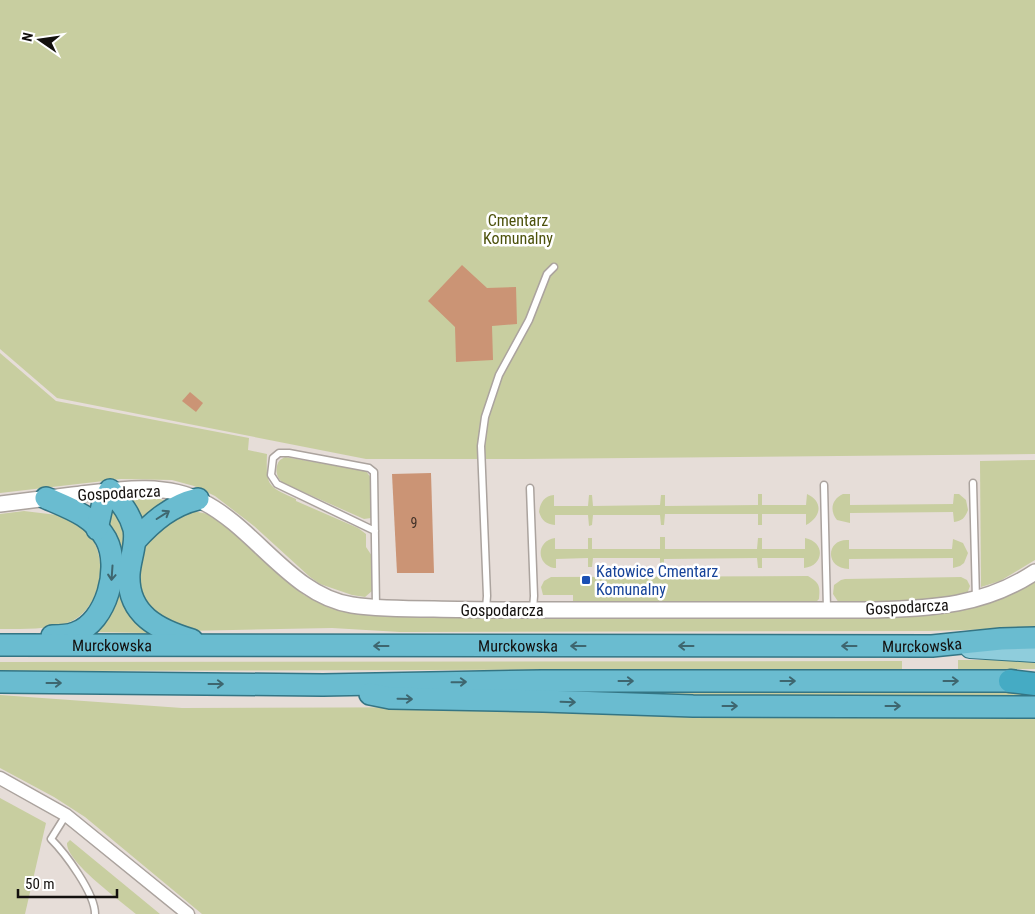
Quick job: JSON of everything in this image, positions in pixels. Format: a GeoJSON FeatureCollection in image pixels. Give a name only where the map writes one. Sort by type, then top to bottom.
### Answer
{"type":"FeatureCollection","features":[{"type":"Feature","properties":{"kind":"highway"},"geometry":{"type":"LineString","coordinates":[[97,529],[103,502],[110,490],[131,519],[135,540],[129,576],[130,587],[135,602],[145,617],[158,628],[176,636],[224,646]]}},
{"type":"Feature","properties":{"kind":"highway"},"geometry":{"type":"LineString","coordinates":[[0,644],[76,633],[90,623],[98,613],[111,583],[113,568],[111,552],[105,538],[87,518],[75,510],[46,498]]}},
{"type":"Feature","properties":{"kind":"highway"},"geometry":{"type":"LineString","coordinates":[[135,540],[158,518],[181,504],[198,500]]}},
{"type":"Feature","properties":{"kind":"highway"},"geometry":{"type":"LineString","coordinates":[[932,646],[1001,639],[1035,638]]}},
{"type":"Feature","properties":{"kind":"highway","name":"Murckowska"},"geometry":{"type":"LineString","coordinates":[[0,644],[224,646],[932,646]]}},
{"type":"Feature","properties":{"kind":"highway","name":"Murckowska"},"geometry":{"type":"LineString","coordinates":[[0,682],[323,685],[542,681],[1010,681]]}},
{"type":"Feature","properties":{"kind":"highway"},"geometry":{"type":"LineString","coordinates":[[1010,681],[1035,684]]}},
{"type":"Feature","properties":{"kind":"highway"},"geometry":{"type":"LineString","coordinates":[[323,685],[390,698],[683,706],[1035,707]]}},
{"type":"Feature","properties":{"kind":"main road","name":"Murckowska"},"geometry":{"type":"LineString","coordinates":[[932,646],[1035,652]]}},
{"type":"Feature","properties":{"kind":"main road","name":"Murckowska"},"geometry":{"type":"LineString","coordinates":[[1010,681],[1035,680]]}},
{"type":"Feature","properties":{"kind":"street","name":"Gospodarcza"},"geometry":{"type":"LineString","coordinates":[[0,504],[110,490],[177,492],[210,506],[234,523],[302,583],[318,594],[341,603],[376,607],[486,610],[920,609],[949,606],[1001,592],[1035,572]]}},
{"type":"Feature","properties":{"kind":"street"},"geometry":{"type":"LineString","coordinates":[[0,778],[66,815],[188,914]]}},
{"type":"Feature","properties":{"kind":"lane"},"geometry":{"type":"LineString","coordinates":[[486,610],[481,446],[484,417],[499,375],[529,320],[546,274],[554,267]]}},
{"type":"Feature","properties":{"kind":"lane"},"geometry":{"type":"LineString","coordinates":[[375,531],[277,484],[272,475],[273,458],[279,453],[289,453],[372,469],[374,472],[375,531],[376,607]]}},
{"type":"Feature","properties":{"kind":"lane"},"geometry":{"type":"LineString","coordinates":[[972,483],[976,600]]}},
{"type":"Feature","properties":{"kind":"lane"},"geometry":{"type":"LineString","coordinates":[[824,485],[827,610]]}},
{"type":"Feature","properties":{"kind":"lane"},"geometry":{"type":"LineString","coordinates":[[530,488],[533,610]]}},
{"type":"Feature","properties":{"kind":"lane"},"geometry":{"type":"LineString","coordinates":[[66,815],[51,839],[64,852],[82,882],[95,908],[95,914]]}},
{"type":"Feature","properties":{"kind":"green space","name":"Cmentarz Komunalny"},"geometry":{"type":"Polygon","coordinates":[[[0,0],[1035,0],[1035,454],[366,459],[57,398],[0,349],[0,0]]]}},
{"type":"Feature","properties":{"kind":"green space"},"geometry":{"type":"Polygon","coordinates":[[[0,353],[56,401],[249,438],[248,450],[267,454],[267,473],[270,484],[279,491],[296,499],[296,501],[358,528],[366,534],[366,547],[372,556],[372,591],[365,597],[352,595],[320,584],[254,526],[215,496],[194,486],[172,480],[121,479],[0,493],[0,353]]]}},
{"type":"Feature","properties":{"kind":"green space"},"geometry":{"type":"Polygon","coordinates":[[[285,457],[366,471],[371,478],[371,518],[364,519],[283,483],[276,469],[280,460],[285,457]]]}},
{"type":"Feature","properties":{"kind":"green space"},"geometry":{"type":"Polygon","coordinates":[[[1035,460],[1035,560],[1000,581],[981,587],[980,461],[1035,460]]]}},
{"type":"Feature","properties":{"kind":"green space"},"geometry":{"type":"Polygon","coordinates":[[[758,494],[762,494],[762,505],[806,505],[807,494],[816,501],[819,510],[815,518],[806,525],[806,514],[762,514],[762,525],[758,525],[758,514],[665,514],[664,525],[661,525],[660,515],[593,515],[592,525],[589,526],[588,515],[555,515],[555,525],[545,522],[539,512],[543,500],[554,495],[554,506],[588,506],[589,495],[592,495],[593,506],[660,505],[661,495],[665,495],[665,506],[758,505],[758,494]]]}},
{"type":"Feature","properties":{"kind":"green space"},"geometry":{"type":"Polygon","coordinates":[[[843,494],[850,494],[850,505],[953,504],[954,494],[959,494],[966,500],[968,510],[963,519],[954,522],[953,512],[850,513],[850,523],[837,520],[832,509],[836,499],[843,494]]]}},
{"type":"Feature","properties":{"kind":"green space"},"geometry":{"type":"Polygon","coordinates":[[[128,497],[151,497],[168,501],[141,527],[128,497]]]}},
{"type":"Feature","properties":{"kind":"green space"},"geometry":{"type":"Polygon","coordinates":[[[107,507],[114,508],[127,535],[123,548],[120,548],[105,521],[107,507]]]}},
{"type":"Feature","properties":{"kind":"green space"},"geometry":{"type":"Polygon","coordinates":[[[24,511],[57,515],[58,511],[89,534],[99,554],[100,576],[98,587],[88,607],[72,621],[56,626],[0,629],[0,514],[24,511]]]}},
{"type":"Feature","properties":{"kind":"green space"},"geometry":{"type":"Polygon","coordinates":[[[193,511],[208,514],[219,520],[304,595],[330,608],[355,613],[918,615],[949,612],[979,606],[1021,589],[1035,581],[1035,628],[929,631],[400,632],[332,628],[185,631],[162,620],[139,594],[141,548],[166,519],[193,511]]]}},
{"type":"Feature","properties":{"kind":"green space"},"geometry":{"type":"Polygon","coordinates":[[[660,537],[665,537],[665,549],[757,549],[758,538],[762,538],[762,549],[805,549],[805,538],[817,544],[820,554],[816,563],[804,568],[804,558],[762,558],[762,568],[758,568],[757,558],[664,559],[664,568],[660,568],[660,558],[593,558],[592,567],[588,567],[588,558],[556,559],[556,568],[554,568],[548,566],[541,558],[544,543],[555,538],[555,549],[588,549],[588,538],[592,538],[592,549],[660,549],[660,537]]]}},
{"type":"Feature","properties":{"kind":"green space"},"geometry":{"type":"Polygon","coordinates":[[[953,539],[963,543],[968,553],[964,563],[953,568],[953,558],[849,559],[849,569],[835,564],[831,553],[832,548],[836,544],[849,540],[849,549],[952,549],[953,539]]]}},
{"type":"Feature","properties":{"kind":"green space"},"geometry":{"type":"Polygon","coordinates":[[[808,576],[817,583],[819,588],[819,599],[814,604],[573,604],[573,595],[543,595],[541,587],[544,581],[551,577],[808,576]]]}},
{"type":"Feature","properties":{"kind":"green space"},"geometry":{"type":"Polygon","coordinates":[[[961,577],[967,580],[970,586],[967,594],[905,603],[839,603],[833,594],[834,585],[845,579],[961,577]]]}},
{"type":"Feature","properties":{"kind":"green space"},"geometry":{"type":"Polygon","coordinates":[[[120,582],[146,629],[147,633],[92,632],[120,582]]]}},
{"type":"Feature","properties":{"kind":"green space"},"geometry":{"type":"Polygon","coordinates":[[[958,660],[1035,660],[1035,669],[958,669],[958,660]]]}},
{"type":"Feature","properties":{"kind":"green space"},"geometry":{"type":"Polygon","coordinates":[[[902,661],[902,669],[0,671],[0,662],[902,661]]]}},
{"type":"Feature","properties":{"kind":"green space"},"geometry":{"type":"Polygon","coordinates":[[[634,693],[1035,693],[1035,698],[708,698],[634,693]]]}},
{"type":"Feature","properties":{"kind":"green space"},"geometry":{"type":"Polygon","coordinates":[[[0,695],[182,708],[501,707],[1035,715],[1035,914],[202,914],[85,817],[54,797],[0,768],[0,695]]]}},
{"type":"Feature","properties":{"kind":"green space"},"geometry":{"type":"Polygon","coordinates":[[[0,798],[46,823],[25,914],[0,914],[0,798]]]}},
{"type":"Feature","properties":{"kind":"green space"},"geometry":{"type":"Polygon","coordinates":[[[70,840],[160,914],[136,914],[107,891],[75,860],[69,851],[67,843],[70,840]]]}},
{"type":"Feature","properties":{"kind":"building"},"geometry":{"type":"Polygon","coordinates":[[[462,265],[487,288],[516,287],[517,324],[492,326],[493,360],[456,362],[455,327],[428,301],[462,265]]]}},
{"type":"Feature","properties":{"kind":"building"},"geometry":{"type":"Polygon","coordinates":[[[190,392],[203,403],[196,412],[182,401],[190,392]]]}},
{"type":"Feature","properties":{"kind":"building"},"geometry":{"type":"Polygon","coordinates":[[[431,473],[434,573],[397,573],[392,474],[431,473]]]}},
{"type":"Feature","properties":{"kind":"place","name":"Katowice Cmentarz Komunalny"},"geometry":{"type":"Point","coordinates":[586,580]}}]}
